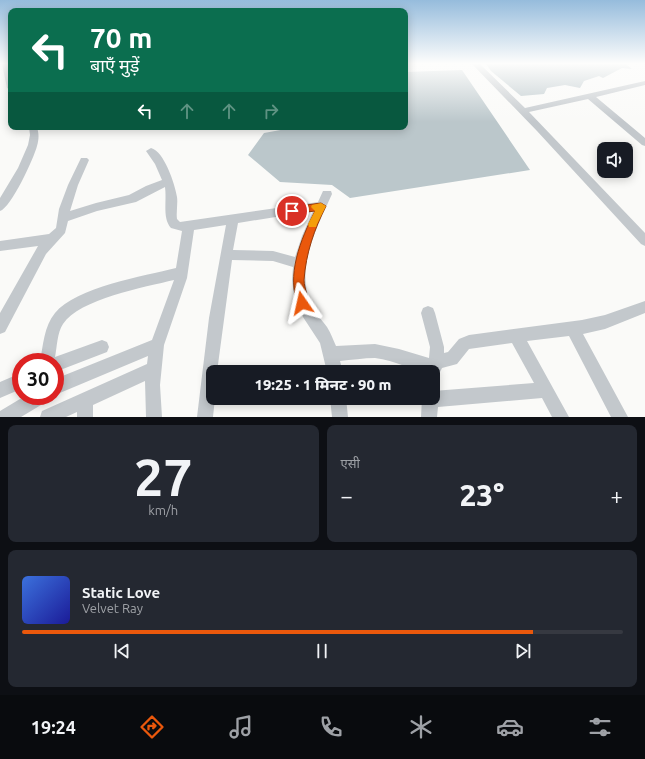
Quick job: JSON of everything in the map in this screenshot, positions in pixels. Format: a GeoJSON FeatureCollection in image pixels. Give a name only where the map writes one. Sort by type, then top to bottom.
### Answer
{"type":"FeatureCollection","features":[{"type":"Feature","properties":{"kind":"street"},"geometry":{"type":"LineString","coordinates":[[495,83],[523,111],[593,188],[645,241]]}},
{"type":"Feature","properties":{"kind":"street"},"geometry":{"type":"LineString","coordinates":[[523,111],[643,83]]}},
{"type":"Feature","properties":{"kind":"street"},"geometry":{"type":"LineString","coordinates":[[590,96],[645,144]]}},
{"type":"Feature","properties":{"kind":"street"},"geometry":{"type":"LineString","coordinates":[[0,208],[17,179],[32,147],[34,137],[33,130]]}},
{"type":"Feature","properties":{"kind":"street"},"geometry":{"type":"LineString","coordinates":[[152,151],[163,167],[168,182],[172,202],[172,222],[175,225],[189,226],[321,206]]}},
{"type":"Feature","properties":{"kind":"street"},"geometry":{"type":"LineString","coordinates":[[1,324],[30,269],[42,250],[61,230],[72,185],[84,160]]}},
{"type":"Feature","properties":{"kind":"street"},"geometry":{"type":"LineString","coordinates":[[63,218],[96,207],[132,199],[168,182]]}},
{"type":"Feature","properties":{"kind":"street"},"geometry":{"type":"LineString","coordinates":[[327,194],[307,239],[300,264],[299,282],[302,303],[324,336],[333,365]]}},
{"type":"Feature","properties":{"kind":"street"},"geometry":{"type":"LineString","coordinates":[[205,417],[208,377],[218,299],[233,220]]}},
{"type":"Feature","properties":{"kind":"street"},"geometry":{"type":"LineString","coordinates":[[154,417],[152,385],[157,345],[166,316],[175,297],[182,272],[189,226]]}},
{"type":"Feature","properties":{"kind":"street"},"geometry":{"type":"LineString","coordinates":[[0,246],[52,239]]}},
{"type":"Feature","properties":{"kind":"street"},"geometry":{"type":"LineString","coordinates":[[226,255],[273,256],[300,264]]}},
{"type":"Feature","properties":{"kind":"street"},"geometry":{"type":"LineString","coordinates":[[49,353],[53,330],[59,318],[71,306],[94,296],[182,272]]}},
{"type":"Feature","properties":{"kind":"street"},"geometry":{"type":"LineString","coordinates":[[439,365],[452,359],[464,344],[469,342],[605,322],[645,307]]}},
{"type":"Feature","properties":{"kind":"street"},"geometry":{"type":"LineString","coordinates":[[428,313],[437,348],[435,365]]}},
{"type":"Feature","properties":{"kind":"street"},"geometry":{"type":"LineString","coordinates":[[572,328],[620,417]]}},
{"type":"Feature","properties":{"kind":"street"},"geometry":{"type":"LineString","coordinates":[[515,335],[561,417]]}},
{"type":"Feature","properties":{"kind":"street"},"geometry":{"type":"LineString","coordinates":[[64,382],[157,345]]}},
{"type":"Feature","properties":{"kind":"street"},"geometry":{"type":"LineString","coordinates":[[64,362],[102,347]]}},
{"type":"Feature","properties":{"kind":"street"},"geometry":{"type":"LineString","coordinates":[[331,354],[375,351],[399,356],[428,365]]}},
{"type":"Feature","properties":{"kind":"street"},"geometry":{"type":"LineString","coordinates":[[48,417],[153,369]]}},
{"type":"Feature","properties":{"kind":"street"},"geometry":{"type":"LineString","coordinates":[[0,390],[12,385]]}},
{"type":"Feature","properties":{"kind":"street"},"geometry":{"type":"LineString","coordinates":[[440,398],[546,390]]}},
{"type":"Feature","properties":{"kind":"street"},"geometry":{"type":"LineString","coordinates":[[85,400],[85,417]]}},
{"type":"Feature","properties":{"kind":"street"},"geometry":{"type":"LineString","coordinates":[[6,417],[25,405]]}},
{"type":"Feature","properties":{"kind":"street"},"geometry":{"type":"LineString","coordinates":[[339,405],[340,417]]}},
{"type":"Feature","properties":{"kind":"street"},"geometry":{"type":"LineString","coordinates":[[429,417],[430,405]]}},
{"type":"Feature","properties":{"kind":"shaded area"},"geometry":{"type":"Polygon","coordinates":[[[408,83],[471,83],[530,170],[350,198],[332,185],[280,182],[248,155],[264,133],[280,130],[408,130],[408,83]]]}},
{"type":"Feature","properties":{"kind":"shaded area"},"geometry":{"type":"Polygon","coordinates":[[[506,83],[583,83],[580,88],[565,85],[547,88],[544,94],[521,96],[506,83]]]}},
{"type":"Feature","properties":{"kind":"slow traffic"},"geometry":{"type":"LineString","coordinates":[[313,224],[321,206],[315,207]]}},
{"type":"Feature","properties":{"kind":"route"},"geometry":{"type":"LineString","coordinates":[[292,211],[321,206],[307,239],[299,268],[300,295],[302,303]]}}]}
